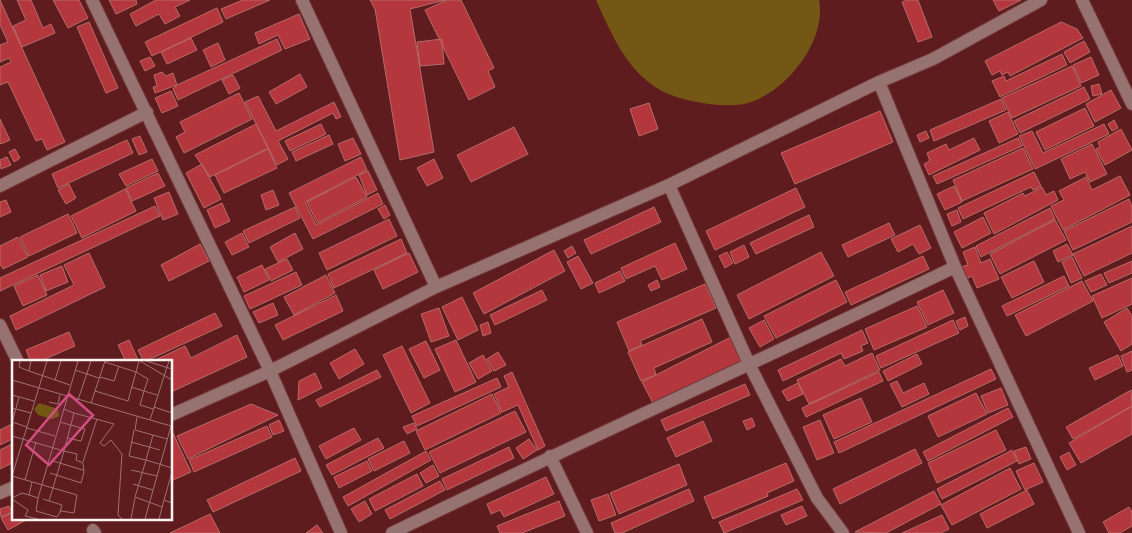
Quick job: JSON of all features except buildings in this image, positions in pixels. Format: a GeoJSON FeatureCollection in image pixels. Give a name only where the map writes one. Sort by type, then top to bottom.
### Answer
{"type":"FeatureCollection","features":[{"type":"Feature","properties":{"kind":"street"},"geometry":{"type":"LineString","coordinates":[[92,0],[270,371],[341,533]]}},
{"type":"Feature","properties":{"kind":"street"},"geometry":{"type":"LineString","coordinates":[[302,0],[436,287]]}},
{"type":"Feature","properties":{"kind":"street"},"geometry":{"type":"LineString","coordinates":[[172,415],[270,371],[436,287],[669,185],[879,82],[933,59],[1041,0]]}},
{"type":"Feature","properties":{"kind":"street"},"geometry":{"type":"LineString","coordinates":[[1082,0],[1132,104]]}},
{"type":"Feature","properties":{"kind":"street"},"geometry":{"type":"LineString","coordinates":[[879,82],[955,267],[1079,533]]}},
{"type":"Feature","properties":{"kind":"street"},"geometry":{"type":"LineString","coordinates":[[0,186],[147,112]]}},
{"type":"Feature","properties":{"kind":"street"},"geometry":{"type":"LineString","coordinates":[[669,185],[750,366],[817,498],[842,533]]}},
{"type":"Feature","properties":{"kind":"street"},"geometry":{"type":"LineString","coordinates":[[392,533],[550,456],[750,366],[955,267]]}},
{"type":"Feature","properties":{"kind":"street"},"geometry":{"type":"LineString","coordinates":[[0,325],[17,360]]}},
{"type":"Feature","properties":{"kind":"street"},"geometry":{"type":"LineString","coordinates":[[550,456],[587,533]]}},
{"type":"Feature","properties":{"kind":"street"},"geometry":{"type":"LineString","coordinates":[[0,493],[12,488]]}},
{"type":"Feature","properties":{"kind":"shaded area"},"geometry":{"type":"Polygon","coordinates":[[[596,0],[819,0],[820,16],[817,32],[801,63],[776,88],[748,103],[717,105],[671,95],[662,91],[639,74],[622,52],[596,0]]]}}]}
